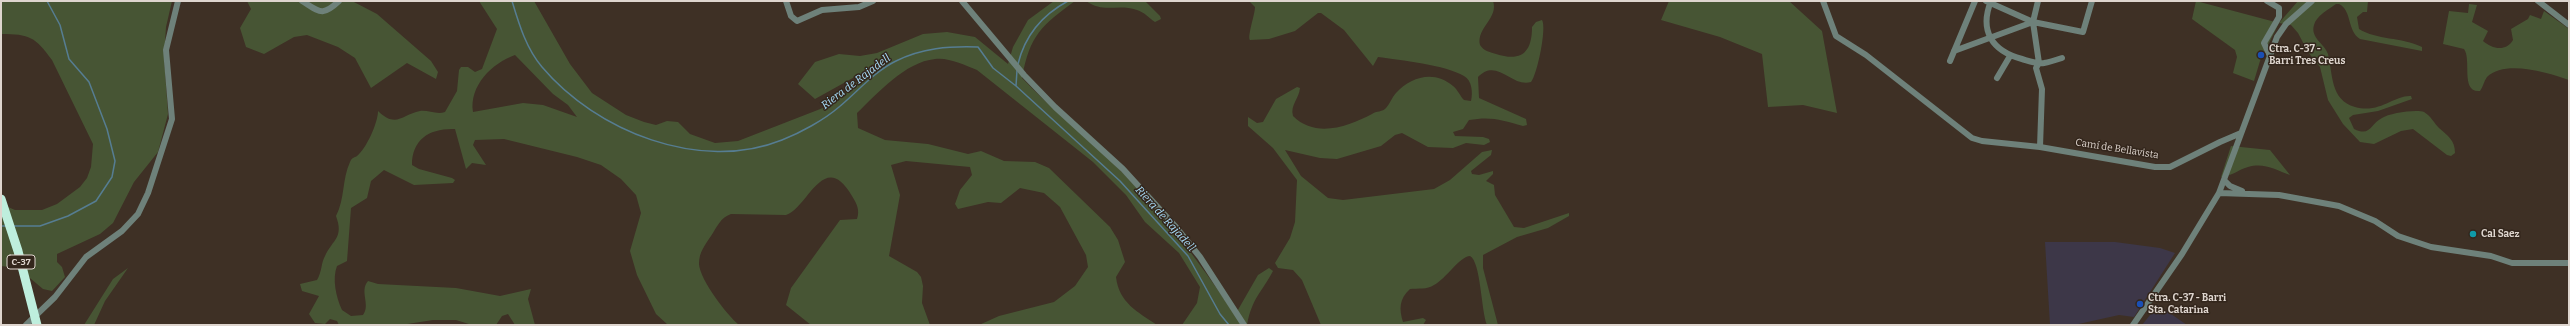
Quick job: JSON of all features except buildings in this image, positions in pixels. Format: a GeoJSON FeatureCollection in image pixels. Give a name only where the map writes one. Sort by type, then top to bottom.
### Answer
{"type":"FeatureCollection","features":[{"type":"Feature","properties":{"kind":"highway","name":"C-37"},"geometry":{"type":"LineString","coordinates":[[1,200],[18,251],[36,325]]}},
{"type":"Feature","properties":{"kind":"street"},"geometry":{"type":"LineString","coordinates":[[26,325],[55,297],[86,257],[122,231],[138,214],[148,193],[172,118],[166,50],[178,1]]}},
{"type":"Feature","properties":{"kind":"street"},"geometry":{"type":"LineString","coordinates":[[302,1],[320,12],[327,11],[339,1]]}},
{"type":"Feature","properties":{"kind":"street"},"geometry":{"type":"LineString","coordinates":[[786,1],[791,16],[797,21],[822,10],[858,7],[873,1]]}},
{"type":"Feature","properties":{"kind":"street"},"geometry":{"type":"LineString","coordinates":[[962,1],[1010,60],[1055,107],[1123,169],[1175,226],[1200,257],[1244,325]]}},
{"type":"Feature","properties":{"kind":"street","name":"Camí de Bellavista"},"geometry":{"type":"LineString","coordinates":[[1823,1],[1836,36],[1866,55],[1956,127],[1982,141],[2040,147],[2154,167],[2170,167],[2220,142],[2242,134]]}},
{"type":"Feature","properties":{"kind":"street"},"geometry":{"type":"LineString","coordinates":[[1950,61],[1975,1]]}},
{"type":"Feature","properties":{"kind":"street"},"geometry":{"type":"LineString","coordinates":[[2062,58],[2039,63],[2010,56],[1994,46],[1987,27],[1989,1],[2033,22],[2083,32],[2092,1]]}},
{"type":"Feature","properties":{"kind":"street"},"geometry":{"type":"LineString","coordinates":[[2038,1],[2033,22],[2039,63],[2036,68],[2042,89],[2040,147]]}},
{"type":"Feature","properties":{"kind":"street"},"geometry":{"type":"LineString","coordinates":[[2267,1],[2279,8],[2279,17],[2264,43],[2270,56]]}},
{"type":"Feature","properties":{"kind":"street"},"geometry":{"type":"LineString","coordinates":[[2133,325],[2182,254],[2225,181],[2277,37],[2286,24],[2312,1]]}},
{"type":"Feature","properties":{"kind":"street"},"geometry":{"type":"LineString","coordinates":[[2538,1],[2568,22]]}},
{"type":"Feature","properties":{"kind":"street"},"geometry":{"type":"LineString","coordinates":[[1954,51],[2033,22]]}},
{"type":"Feature","properties":{"kind":"street"},"geometry":{"type":"LineString","coordinates":[[1997,78],[2010,56]]}},
{"type":"Feature","properties":{"kind":"street"},"geometry":{"type":"LineString","coordinates":[[2225,181],[2230,186],[2247,192]]}},
{"type":"Feature","properties":{"kind":"street"},"geometry":{"type":"LineString","coordinates":[[2219,193],[2247,192],[2279,195],[2339,206],[2375,222],[2398,236],[2431,247],[2491,256],[2512,264],[2569,263]]}},
{"type":"Feature","properties":{"kind":"shaded area"},"geometry":{"type":"Polygon","coordinates":[[[2045,242],[2115,242],[2160,248],[2175,253],[2134,317],[2119,315],[2074,325],[2050,325],[2045,242]]]}},
{"type":"Feature","properties":{"kind":"shaded area"},"geometry":{"type":"Polygon","coordinates":[[[2158,305],[2187,325],[2142,325],[2158,305]]]}},
{"type":"Feature","properties":{"kind":"green space"},"geometry":{"type":"Polygon","coordinates":[[[1,1],[172,1],[166,27],[164,57],[168,114],[158,152],[134,182],[113,223],[100,234],[57,254],[57,262],[62,267],[65,277],[52,291],[43,289],[18,268],[1,266],[1,204],[15,210],[42,210],[57,204],[80,187],[87,178],[91,167],[93,144],[52,60],[41,46],[31,38],[25,36],[1,34],[1,1]]]}},
{"type":"Feature","properties":{"kind":"green space"},"geometry":{"type":"Polygon","coordinates":[[[247,1],[352,1],[377,14],[431,61],[438,72],[436,79],[407,63],[371,88],[355,58],[338,47],[307,35],[294,37],[264,54],[246,47],[240,28],[251,9],[247,1]]]}},
{"type":"Feature","properties":{"kind":"green space"},"geometry":{"type":"Polygon","coordinates":[[[479,1],[534,1],[570,64],[592,93],[626,115],[656,125],[667,121],[678,122],[690,134],[715,143],[738,141],[828,106],[862,78],[860,74],[815,99],[798,84],[815,62],[839,54],[860,56],[877,53],[923,34],[947,32],[975,37],[1008,64],[1013,47],[1028,20],[1054,1],[1075,1],[1045,25],[1033,41],[1025,63],[1022,78],[1125,175],[1159,213],[1191,253],[1235,315],[1258,275],[1269,268],[1273,271],[1252,308],[1247,325],[1182,325],[1197,303],[1200,287],[1179,253],[1145,222],[1126,195],[1093,162],[977,70],[945,59],[935,59],[924,61],[913,66],[883,88],[857,113],[858,128],[885,140],[928,144],[968,154],[981,151],[1004,161],[1035,162],[1049,168],[1110,227],[1118,240],[1125,262],[1116,277],[1121,294],[1130,306],[1157,325],[979,325],[999,316],[1054,302],[1075,286],[1088,267],[1086,255],[1060,207],[1044,193],[1020,188],[1001,203],[988,202],[958,209],[955,204],[960,190],[972,175],[970,167],[906,161],[891,165],[900,195],[889,256],[917,272],[921,277],[923,286],[922,303],[930,325],[811,325],[786,305],[791,288],[840,220],[857,219],[857,204],[842,183],[833,178],[825,179],[817,185],[794,210],[786,215],[731,214],[719,223],[701,252],[699,264],[709,288],[721,306],[739,325],[668,325],[656,314],[637,275],[630,251],[641,213],[636,195],[621,179],[601,165],[577,157],[504,139],[475,140],[473,145],[486,165],[472,163],[466,169],[455,129],[446,129],[430,133],[424,137],[415,148],[412,165],[419,169],[452,178],[455,180],[453,183],[414,185],[384,170],[371,181],[367,198],[351,208],[347,261],[337,266],[335,277],[336,294],[342,310],[351,316],[363,315],[366,307],[365,289],[368,281],[378,284],[456,288],[500,296],[531,289],[528,299],[535,325],[515,325],[508,314],[502,316],[496,325],[472,325],[456,320],[433,320],[401,325],[339,325],[337,321],[330,319],[325,324],[315,323],[309,314],[319,296],[302,291],[300,284],[317,280],[320,274],[328,250],[338,234],[339,229],[336,216],[341,203],[347,169],[352,159],[360,153],[368,142],[374,129],[378,111],[384,116],[395,120],[420,111],[439,113],[445,112],[457,91],[459,70],[461,67],[468,67],[475,72],[482,69],[497,29],[479,1]],[[515,55],[498,64],[478,85],[473,102],[473,112],[523,103],[543,105],[577,117],[568,105],[553,94],[515,55]]]}},
{"type":"Feature","properties":{"kind":"green space"},"geometry":{"type":"Polygon","coordinates":[[[1086,1],[1145,1],[1160,16],[1161,19],[1155,22],[1137,10],[1123,7],[1099,7],[1086,1]]]}},
{"type":"Feature","properties":{"kind":"green space"},"geometry":{"type":"Polygon","coordinates":[[[1249,1],[1493,1],[1493,13],[1481,33],[1480,45],[1483,49],[1489,52],[1512,57],[1518,56],[1527,49],[1530,43],[1532,27],[1536,22],[1542,20],[1543,32],[1541,51],[1531,82],[1524,83],[1517,81],[1498,71],[1492,70],[1485,72],[1478,77],[1479,98],[1526,119],[1527,125],[1523,126],[1496,119],[1484,118],[1469,120],[1463,129],[1453,132],[1455,136],[1483,137],[1489,139],[1490,142],[1484,145],[1466,143],[1453,148],[1428,147],[1402,133],[1395,135],[1381,146],[1337,159],[1320,158],[1285,150],[1301,176],[1328,198],[1343,200],[1434,189],[1450,180],[1482,152],[1492,150],[1491,155],[1471,171],[1472,174],[1479,175],[1493,171],[1493,174],[1486,181],[1494,185],[1495,195],[1514,227],[1524,228],[1569,213],[1569,216],[1548,228],[1517,237],[1483,255],[1483,268],[1498,325],[1487,325],[1479,277],[1474,260],[1470,256],[1462,260],[1439,282],[1431,287],[1410,289],[1406,293],[1401,304],[1403,322],[1423,318],[1426,320],[1423,325],[1321,325],[1302,280],[1293,270],[1278,268],[1275,263],[1290,238],[1295,222],[1297,180],[1273,148],[1248,126],[1248,117],[1257,123],[1263,122],[1276,99],[1297,87],[1300,88],[1292,112],[1293,116],[1302,123],[1322,129],[1353,123],[1385,109],[1402,87],[1409,82],[1423,77],[1439,78],[1446,81],[1456,89],[1464,100],[1471,101],[1471,87],[1469,80],[1464,76],[1435,66],[1378,57],[1373,66],[1344,30],[1321,13],[1318,13],[1295,31],[1269,39],[1250,40],[1249,38],[1255,7],[1249,1]]]}},
{"type":"Feature","properties":{"kind":"green space"},"geometry":{"type":"Polygon","coordinates":[[[1669,1],[1789,1],[1822,31],[1837,113],[1803,105],[1768,107],[1762,54],[1720,37],[1661,20],[1669,1]]]}},
{"type":"Feature","properties":{"kind":"green space"},"geometry":{"type":"Polygon","coordinates":[[[2196,1],[2279,23],[2260,61],[2254,81],[2233,73],[2237,57],[2235,50],[2192,19],[2196,1]]]}},
{"type":"Feature","properties":{"kind":"green space"},"geometry":{"type":"Polygon","coordinates":[[[2298,1],[2368,1],[2367,12],[2363,12],[2357,17],[2359,29],[2373,35],[2414,44],[2422,47],[2422,51],[2360,39],[2353,31],[2346,11],[2339,4],[2336,4],[2317,19],[2313,30],[2314,34],[2328,54],[2334,85],[2341,99],[2347,104],[2355,107],[2372,108],[2405,96],[2411,96],[2412,99],[2378,111],[2353,115],[2349,118],[2354,129],[2364,132],[2386,116],[2409,111],[2420,111],[2429,115],[2452,141],[2455,153],[2451,156],[2447,155],[2413,129],[2401,131],[2374,144],[2360,142],[2343,124],[2328,100],[2320,67],[2308,52],[2298,33],[2291,25],[2279,23],[2298,1]]]}},
{"type":"Feature","properties":{"kind":"green space"},"geometry":{"type":"Polygon","coordinates":[[[2469,4],[2477,5],[2472,22],[2488,31],[2483,41],[2490,46],[2503,48],[2507,46],[2513,40],[2511,29],[2528,19],[2530,15],[2541,19],[2544,11],[2569,29],[2569,80],[2539,71],[2516,68],[2495,72],[2487,77],[2480,91],[2474,90],[2470,87],[2468,81],[2467,60],[2464,49],[2443,44],[2449,11],[2468,13],[2469,4]]]}},
{"type":"Feature","properties":{"kind":"green space"},"geometry":{"type":"Polygon","coordinates":[[[2231,146],[2270,150],[2290,175],[2270,167],[2259,165],[2248,167],[2230,175],[2221,177],[2231,146]]]}},
{"type":"Feature","properties":{"kind":"green space"},"geometry":{"type":"Polygon","coordinates":[[[128,268],[105,301],[94,325],[84,325],[113,279],[128,268]]]}},
{"type":"Feature","properties":{"kind":"waterway","name":"Riera de Rajadell"},"geometry":{"type":"LineString","coordinates":[[13,226],[40,226],[68,216],[96,201],[112,177],[115,161],[107,129],[89,82],[69,59],[60,25],[47,1]]}},
{"type":"Feature","properties":{"kind":"waterway","name":"Riera de Rajadell"},"geometry":{"type":"LineString","coordinates":[[512,1],[520,27],[536,60],[564,90],[591,110],[620,127],[652,140],[684,148],[718,152],[750,149],[782,140],[804,130],[826,117],[873,76],[896,61],[916,53],[936,49],[978,47],[993,68],[1016,86],[1120,181],[1188,256],[1220,314],[1229,325]]}},
{"type":"Feature","properties":{"kind":"waterway"},"geometry":{"type":"LineString","coordinates":[[1018,64],[1025,44],[1036,27],[1050,13],[1068,1]]}},
{"type":"Feature","properties":{"kind":"waterway"},"geometry":{"type":"LineString","coordinates":[[1016,86],[1017,70]]}},
{"type":"Feature","properties":{"kind":"waterway","name":"Riera de Rajadell"},"geometry":{"type":"LineString","coordinates":[[1,226],[7,226]]}},
{"type":"Feature","properties":{"kind":"place","name":"Ctra. C-37 - Barri Tres Creus"},"geometry":{"type":"Point","coordinates":[2261,55]}},
{"type":"Feature","properties":{"kind":"place","name":"Cal Saez"},"geometry":{"type":"Point","coordinates":[2473,234]}},
{"type":"Feature","properties":{"kind":"place","name":"Ctra. C-37 - Barri Sta. Catarina"},"geometry":{"type":"Point","coordinates":[2140,304]}}]}
